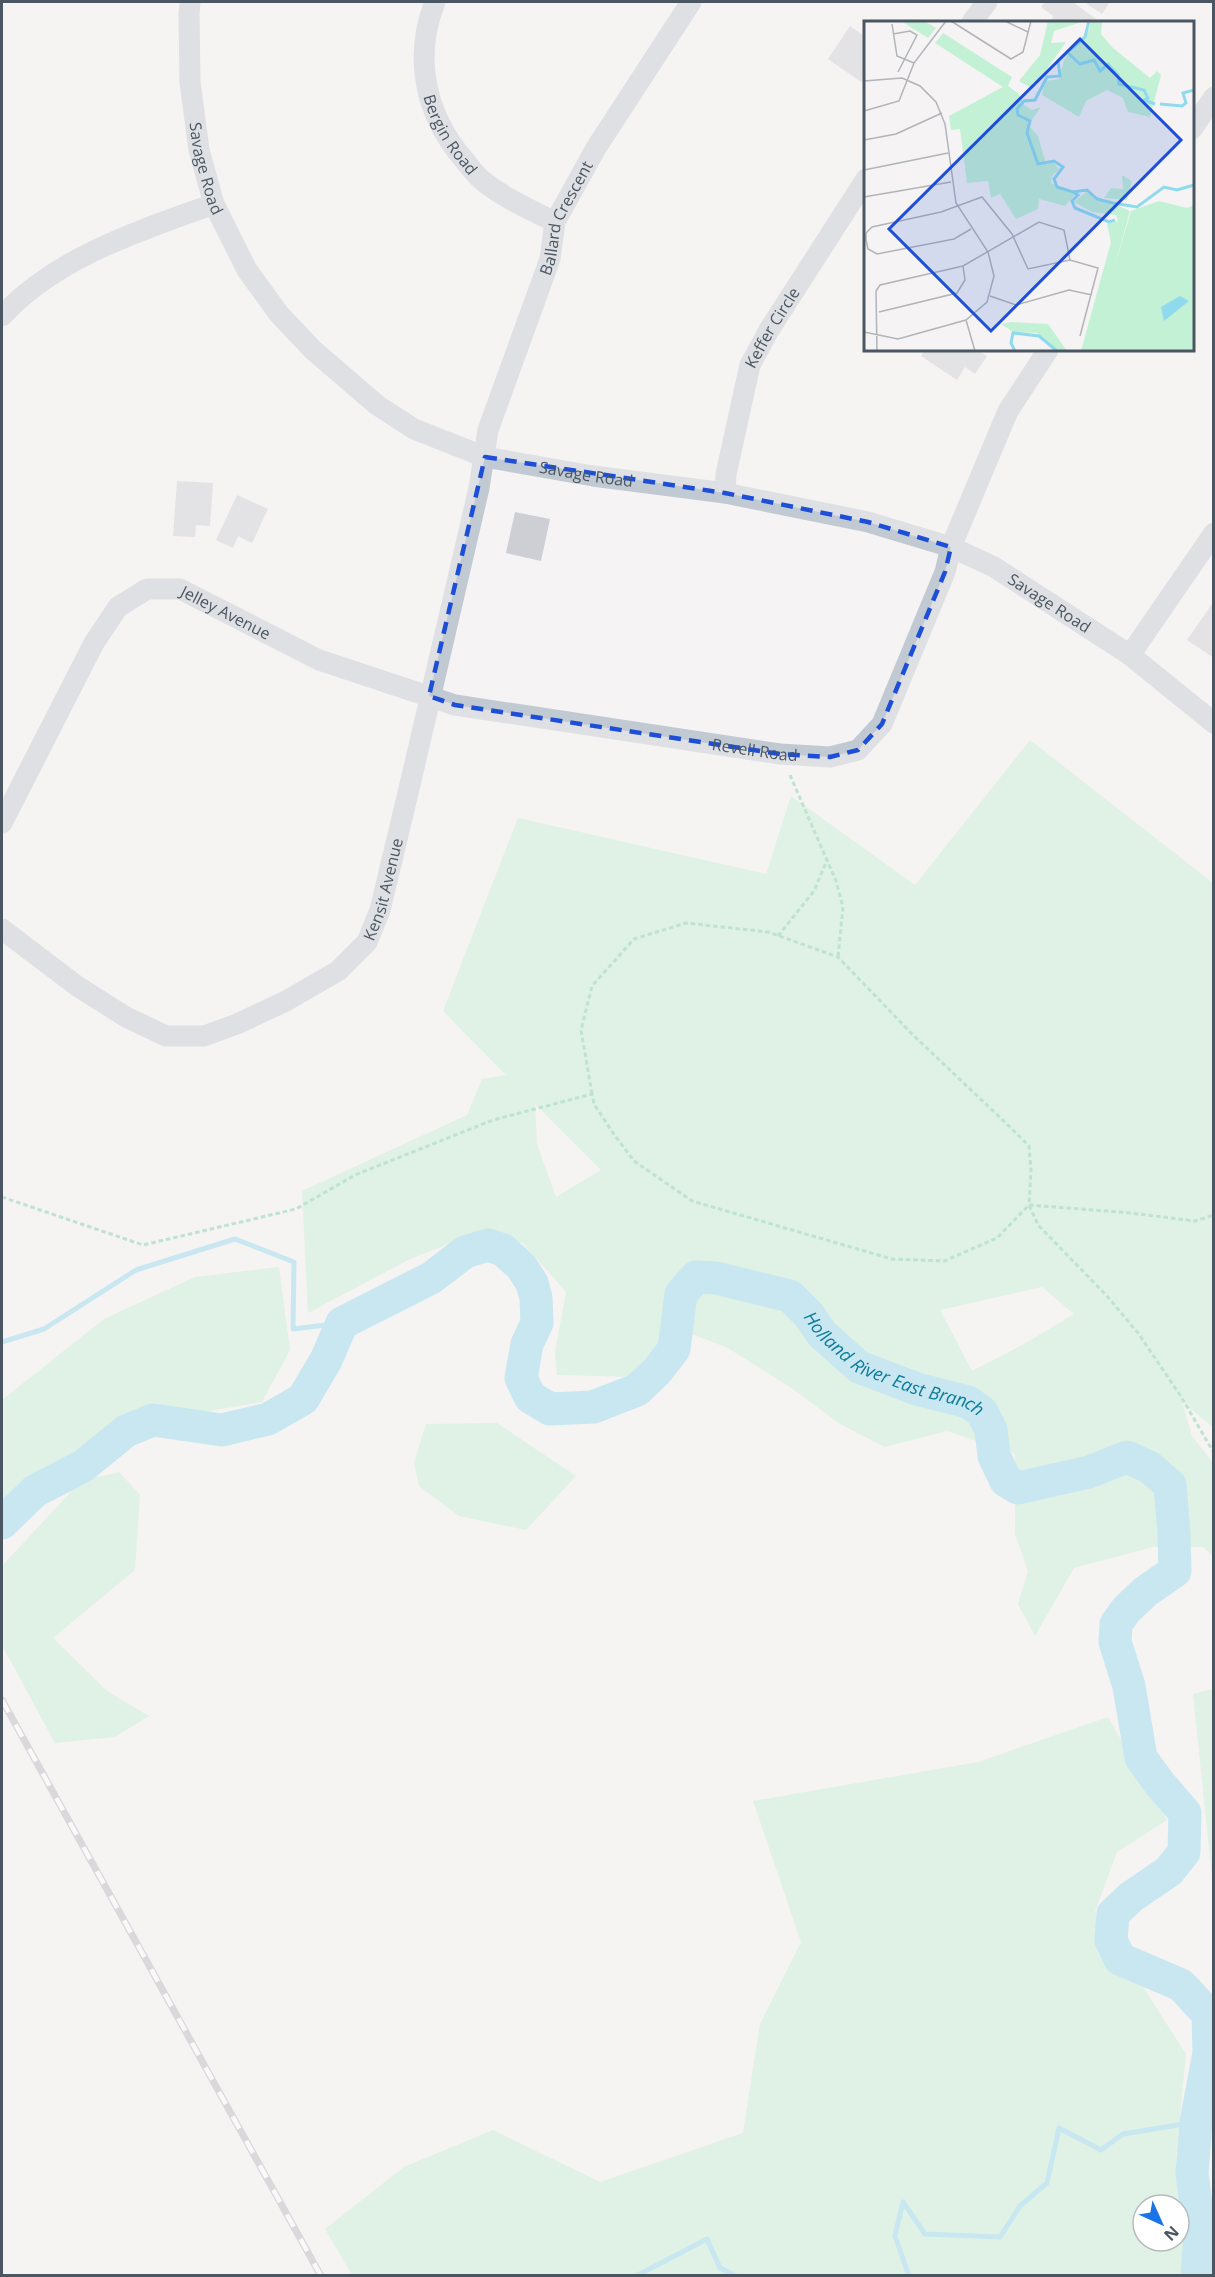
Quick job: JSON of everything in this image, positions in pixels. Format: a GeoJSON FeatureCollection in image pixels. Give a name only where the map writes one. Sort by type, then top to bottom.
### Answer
{"type":"FeatureCollection","features":[{"type":"Feature","properties":{"kind":"street","name":"Savage Road"},"geometry":{"type":"LineString","coordinates":[[190,2],[190,82],[199,150],[214,204],[247,270],[279,314],[313,350],[376,405],[414,429],[485,457],[593,476],[725,493],[868,522],[951,547],[994,567],[1130,655],[1214,723]]}},
{"type":"Feature","properties":{"kind":"street","name":"Bergin Road"},"geometry":{"type":"LineString","coordinates":[[435,2],[427,22],[424,61],[427,91],[437,121],[456,150],[482,181],[555,222]]}},
{"type":"Feature","properties":{"kind":"street","name":"Ballard Crescent"},"geometry":{"type":"LineString","coordinates":[[485,457],[488,430],[549,259],[555,222],[596,148],[691,2]]}},
{"type":"Feature","properties":{"kind":"street"},"geometry":{"type":"LineString","coordinates":[[973,21],[987,2]]}},
{"type":"Feature","properties":{"kind":"street"},"geometry":{"type":"LineString","coordinates":[[1194,126],[1214,97]]}},
{"type":"Feature","properties":{"kind":"street","name":"Keffer Circle"},"geometry":{"type":"LineString","coordinates":[[725,493],[726,474],[750,364],[769,330],[864,182]]}},
{"type":"Feature","properties":{"kind":"street"},"geometry":{"type":"LineString","coordinates":[[2,316],[40,283],[82,258],[172,218],[214,204]]}},
{"type":"Feature","properties":{"kind":"street"},"geometry":{"type":"LineString","coordinates":[[951,547],[1008,411],[1047,351]]}},
{"type":"Feature","properties":{"kind":"street","name":"Kensit Avenue"},"geometry":{"type":"LineString","coordinates":[[2,929],[77,986],[126,1017],[166,1036],[204,1036],[237,1024],[286,1001],[338,970],[367,942],[380,910],[485,457]]}},
{"type":"Feature","properties":{"kind":"street"},"geometry":{"type":"LineString","coordinates":[[1130,655],[1214,533]]}},
{"type":"Feature","properties":{"kind":"street","name":"Revell Road"},"geometry":{"type":"LineString","coordinates":[[429,696],[455,705],[780,754],[830,757],[858,750],[882,724],[945,572],[951,547]]}},
{"type":"Feature","properties":{"kind":"street","name":"Jelley Avenue"},"geometry":{"type":"LineString","coordinates":[[2,824],[94,643],[118,607],[147,589],[180,589],[319,660],[429,696]]}},
{"type":"Feature","properties":{"kind":"path"},"geometry":{"type":"LineString","coordinates":[[780,754],[836,881],[843,907],[838,957]]}},
{"type":"Feature","properties":{"kind":"path"},"geometry":{"type":"LineString","coordinates":[[778,936],[814,891],[827,860]]}},
{"type":"Feature","properties":{"kind":"path"},"geometry":{"type":"LineString","coordinates":[[1029,1205],[997,1238],[944,1261],[892,1259],[692,1201],[634,1161],[594,1104],[581,1030],[591,986],[634,939],[686,923],[768,932],[838,957],[1029,1146],[1031,1170],[1029,1205],[1038,1225],[1107,1296],[1138,1333],[1180,1395],[1214,1453]]}},
{"type":"Feature","properties":{"kind":"path"},"geometry":{"type":"LineString","coordinates":[[2,1197],[143,1245],[297,1209],[355,1175],[493,1120],[592,1094]]}},
{"type":"Feature","properties":{"kind":"path"},"geometry":{"type":"LineString","coordinates":[[1029,1205],[1131,1213],[1195,1221],[1214,1215]]}},
{"type":"Feature","properties":{"kind":"highlighted area"},"geometry":{"type":"Polygon","coordinates":[[[485,457],[725,493],[868,522],[951,547],[945,572],[882,724],[858,750],[830,757],[780,754],[455,705],[429,696],[485,457]]]}},
{"type":"Feature","properties":{"kind":"green space"},"geometry":{"type":"Polygon","coordinates":[[[1030,740],[1213,883],[1213,1427],[1182,1402],[1192,1436],[1213,1463],[1213,1556],[1203,1547],[1153,1547],[1074,1568],[1035,1636],[1018,1604],[1028,1571],[1015,1534],[1015,1454],[947,1431],[885,1447],[840,1424],[790,1387],[728,1348],[671,1326],[639,1377],[557,1375],[555,1352],[566,1292],[523,1243],[469,1236],[410,1259],[308,1313],[302,1191],[467,1115],[482,1079],[506,1075],[443,1011],[518,818],[766,874],[791,796],[915,885],[1030,740]],[[535,1104],[537,1144],[556,1197],[601,1170],[535,1104]],[[1042,1287],[940,1310],[972,1371],[1026,1343],[1074,1314],[1042,1287]]]}},
{"type":"Feature","properties":{"kind":"green space"},"geometry":{"type":"Polygon","coordinates":[[[279,1267],[290,1350],[262,1402],[162,1419],[117,1432],[64,1468],[2,1516],[2,1400],[104,1319],[195,1277],[279,1267]]]}},
{"type":"Feature","properties":{"kind":"green space"},"geometry":{"type":"Polygon","coordinates":[[[497,1423],[576,1476],[526,1530],[459,1516],[419,1486],[414,1463],[426,1424],[497,1423]]]}},
{"type":"Feature","properties":{"kind":"green space"},"geometry":{"type":"Polygon","coordinates":[[[119,1472],[140,1495],[135,1570],[53,1638],[107,1691],[149,1716],[115,1737],[55,1743],[2,1645],[2,1566],[81,1481],[119,1472]]]}},
{"type":"Feature","properties":{"kind":"green space"},"geometry":{"type":"Polygon","coordinates":[[[1214,1689],[1213,1887],[1193,1694],[1214,1689]]]}},
{"type":"Feature","properties":{"kind":"green space"},"geometry":{"type":"Polygon","coordinates":[[[1108,1717],[1167,1820],[1117,1852],[1095,1912],[1186,2054],[1176,2158],[1181,2193],[1131,2193],[1131,2253],[1189,2253],[1192,2275],[352,2275],[325,2229],[404,2167],[493,2130],[600,2182],[743,2133],[760,2024],[801,1942],[753,1801],[978,1762],[1108,1717]]]}},
{"type":"Feature","properties":{"kind":"building"},"geometry":{"type":"Polygon","coordinates":[[[1045,2],[1073,2],[1096,19],[1095,21],[1051,21],[1053,16],[1041,7],[1045,2]]]}},
{"type":"Feature","properties":{"kind":"building"},"geometry":{"type":"Polygon","coordinates":[[[1084,2],[1110,2],[1102,14],[1084,2]]]}},
{"type":"Feature","properties":{"kind":"building"},"geometry":{"type":"Polygon","coordinates":[[[850,26],[864,36],[864,78],[861,82],[828,59],[850,26]]]}},
{"type":"Feature","properties":{"kind":"building"},"geometry":{"type":"Polygon","coordinates":[[[924,351],[979,351],[987,356],[975,374],[965,367],[957,380],[921,356],[924,351]]]}},
{"type":"Feature","properties":{"kind":"building"},"geometry":{"type":"Polygon","coordinates":[[[177,481],[213,483],[210,526],[196,525],[195,537],[173,536],[177,481]]]}},
{"type":"Feature","properties":{"kind":"building"},"geometry":{"type":"Polygon","coordinates":[[[237,495],[268,509],[252,543],[238,536],[233,548],[216,540],[237,495]]]}},
{"type":"Feature","properties":{"kind":"building"},"geometry":{"type":"Polygon","coordinates":[[[515,512],[550,519],[541,561],[506,553],[515,512]]]}},
{"type":"Feature","properties":{"kind":"building"},"geometry":{"type":"Polygon","coordinates":[[[1214,601],[1214,658],[1187,640],[1214,601]]]}},
{"type":"Feature","properties":{"kind":"waterway"},"geometry":{"type":"LineString","coordinates":[[2,1342],[44,1329],[136,1270],[235,1239],[294,1262],[293,1329],[342,1323]]}},
{"type":"Feature","properties":{"kind":"waterway","name":"Holland River East Branch"},"geometry":{"type":"LineString","coordinates":[[2,1523],[35,1491],[83,1466],[126,1431],[153,1420],[222,1430],[268,1419],[303,1399],[326,1360],[342,1323],[431,1278],[465,1252],[488,1245],[503,1250],[521,1266],[532,1283],[536,1298],[537,1323],[527,1344],[521,1378],[530,1397],[550,1409],[593,1407],[637,1390],[657,1371],[674,1349],[681,1294],[696,1277],[716,1278],[790,1296],[809,1315],[822,1334],[859,1367],[917,1389],[968,1402],[982,1412],[991,1430],[994,1456],[1006,1481],[1018,1488],[1089,1472],[1127,1457],[1149,1467],[1170,1485],[1175,1571],[1145,1592],[1126,1610],[1116,1624],[1115,1642],[1129,1686],[1141,1758],[1185,1813],[1184,1852],[1169,1871],[1131,1897],[1113,1914],[1111,1940],[1120,1959],[1181,1985],[1208,2014],[1209,2053],[1196,2122],[1192,2174],[1200,2235],[1197,2276]]}},
{"type":"Feature","properties":{"kind":"waterway"},"geometry":{"type":"LineString","coordinates":[[909,2276],[895,2236],[903,2202],[925,2234],[1000,2237],[1020,2206],[1047,2183],[1059,2128],[1101,2150],[1123,2134],[1196,2122]]}},
{"type":"Feature","properties":{"kind":"waterway"},"geometry":{"type":"LineString","coordinates":[[636,2276],[707,2239],[720,2268],[736,2276]]}},
{"type":"Feature","properties":{"kind":"railway"},"geometry":{"type":"LineString","coordinates":[[2,1700],[321,2276]]}}]}
